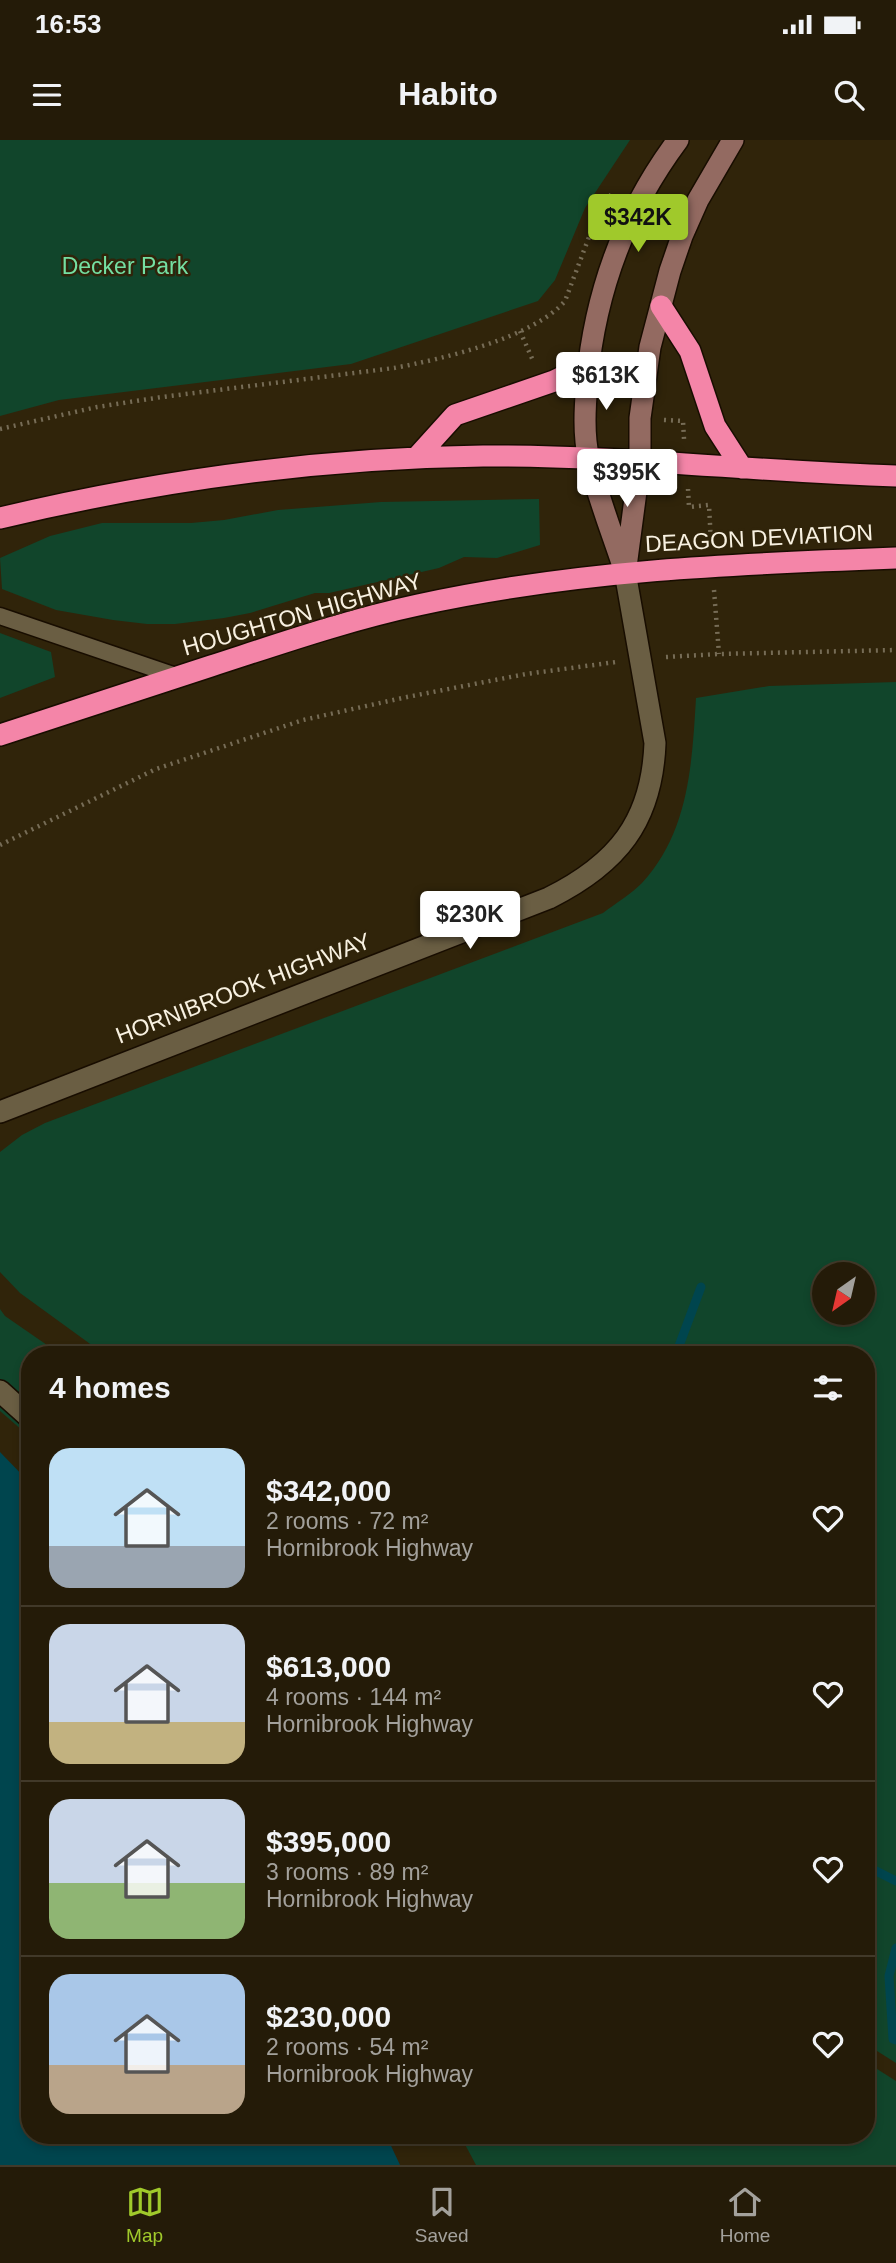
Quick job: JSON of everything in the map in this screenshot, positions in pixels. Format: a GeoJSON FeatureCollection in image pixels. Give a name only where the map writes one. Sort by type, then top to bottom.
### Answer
{"type":"FeatureCollection","features":[{"type":"Feature","properties":{"kind":"highway"},"geometry":{"type":"LineString","coordinates":[[661,306],[691,351],[715,426],[741,468]]}},
{"type":"Feature","properties":{"kind":"highway"},"geometry":{"type":"LineString","coordinates":[[417,457],[456,415],[554,381],[589,364]]}},
{"type":"Feature","properties":{"kind":"highway"},"geometry":{"type":"LineString","coordinates":[[0,519],[100,495],[207,477],[417,457],[521,456],[896,476]]}},
{"type":"Feature","properties":{"kind":"highway","name":"DEAGON DEVIATION"},"geometry":{"type":"LineString","coordinates":[[625,572],[712,565],[896,558]]}},
{"type":"Feature","properties":{"kind":"highway","name":"HOUGHTON HIGHWAY"},"geometry":{"type":"LineString","coordinates":[[0,735],[291,640],[418,605],[529,584],[625,572]]}},
{"type":"Feature","properties":{"kind":"main road","name":"HORNIBROOK HIGHWAY"},"geometry":{"type":"LineString","coordinates":[[625,572],[589,459],[584,414],[590,343],[598,306],[617,250],[647,187],[678,140]]}},
{"type":"Feature","properties":{"kind":"main road","name":"HORNIBROOK HIGHWAY"},"geometry":{"type":"LineString","coordinates":[[625,572],[640,461],[642,399],[650,347],[682,236],[698,200],[733,140]]}},
{"type":"Feature","properties":{"kind":"street","name":"HORNIBROOK HIGHWAY"},"geometry":{"type":"LineString","coordinates":[[0,1112],[549,898],[592,874],[611,857],[625,839],[639,814],[654,768],[655,743],[625,572]]}},
{"type":"Feature","properties":{"kind":"street"},"geometry":{"type":"LineString","coordinates":[[0,1391],[21,1410]]}},
{"type":"Feature","properties":{"kind":"lane"},"geometry":{"type":"LineString","coordinates":[[0,615],[179,677]]}},
{"type":"Feature","properties":{"kind":"path"},"geometry":{"type":"LineString","coordinates":[[0,429],[149,399],[394,368],[435,359],[520,331],[557,309],[565,300],[595,221],[616,186]]}},
{"type":"Feature","properties":{"kind":"path"},"geometry":{"type":"LineString","coordinates":[[520,331],[534,363]]}},
{"type":"Feature","properties":{"kind":"path"},"geometry":{"type":"LineString","coordinates":[[673,420],[683,421],[684,435]]}},
{"type":"Feature","properties":{"kind":"path"},"geometry":{"type":"LineString","coordinates":[[688,492],[689,507],[709,505],[709,522]]}},
{"type":"Feature","properties":{"kind":"path"},"geometry":{"type":"LineString","coordinates":[[717,633],[719,654]]}},
{"type":"Feature","properties":{"kind":"path"},"geometry":{"type":"LineString","coordinates":[[686,656],[896,650]]}},
{"type":"Feature","properties":{"kind":"path"},"geometry":{"type":"LineString","coordinates":[[0,845],[156,769],[303,720],[526,674],[606,663]]}},
{"type":"Feature","properties":{"kind":"green space","name":"Decker Park"},"geometry":{"type":"Polygon","coordinates":[[[0,140],[630,140],[585,208],[555,280],[538,301],[351,364],[59,400],[0,416],[0,140]]]}},
{"type":"Feature","properties":{"kind":"green space"},"geometry":{"type":"Polygon","coordinates":[[[539,499],[540,545],[497,558],[464,557],[439,568],[329,593],[315,593],[224,618],[175,624],[113,620],[56,610],[2,589],[0,558],[50,536],[102,523],[191,523],[278,510],[381,502],[539,499]]]}},
{"type":"Feature","properties":{"kind":"green space"},"geometry":{"type":"Polygon","coordinates":[[[0,633],[51,652],[55,677],[0,698],[0,633]]]}},
{"type":"Feature","properties":{"kind":"green space"},"geometry":{"type":"Polygon","coordinates":[[[896,682],[896,2063],[875,2050],[875,1346],[93,1346],[20,1293],[0,1272],[0,1152],[22,1135],[45,1123],[603,913],[642,883],[670,842],[685,796],[696,698],[769,686],[896,682]]]}},
{"type":"Feature","properties":{"kind":"green space"},"geometry":{"type":"Polygon","coordinates":[[[0,1309],[5,1316],[48,1346],[21,1346],[21,1429],[0,1411],[0,1309]]]}},
{"type":"Feature","properties":{"kind":"green space"},"geometry":{"type":"Polygon","coordinates":[[[875,2068],[896,2081],[896,2165],[476,2165],[465,2144],[875,2144],[875,2068]]]}},
{"type":"Feature","properties":{"kind":"water"},"geometry":{"type":"Polygon","coordinates":[[[0,1452],[21,1474],[21,2144],[390,2144],[400,2165],[0,2165],[0,1452]]]}},
{"type":"Feature","properties":{"kind":"waterway"},"geometry":{"type":"LineString","coordinates":[[679,1346],[701,1287]]}},
{"type":"Feature","properties":{"kind":"waterway"},"geometry":{"type":"LineString","coordinates":[[875,1870],[896,1881]]}},
{"type":"Feature","properties":{"kind":"waterway"},"geometry":{"type":"LineString","coordinates":[[896,1948],[889,1976],[893,2039],[896,2040]]}}]}
